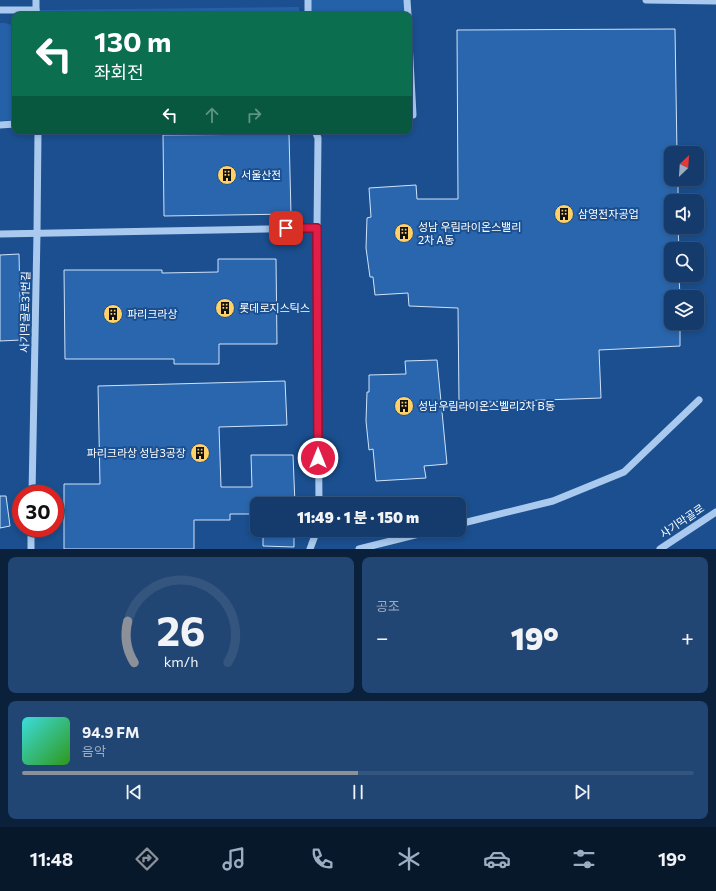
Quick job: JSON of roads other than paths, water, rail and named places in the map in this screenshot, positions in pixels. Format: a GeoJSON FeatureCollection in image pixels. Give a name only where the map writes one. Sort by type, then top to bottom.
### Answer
{"type":"FeatureCollection","features":[{"type":"Feature","properties":{"kind":"street"},"geometry":{"type":"LineString","coordinates":[[36,0],[36,12]]}},
{"type":"Feature","properties":{"kind":"street"},"geometry":{"type":"LineString","coordinates":[[308,0],[308,12]]}},
{"type":"Feature","properties":{"kind":"street"},"geometry":{"type":"LineString","coordinates":[[407,0],[408,12]]}},
{"type":"Feature","properties":{"kind":"street"},"geometry":{"type":"LineString","coordinates":[[646,0],[716,1]]}},
{"type":"Feature","properties":{"kind":"street"},"geometry":{"type":"LineString","coordinates":[[0,10],[24,12]]}},
{"type":"Feature","properties":{"kind":"street"},"geometry":{"type":"LineString","coordinates":[[412,97],[412,115]]}},
{"type":"Feature","properties":{"kind":"street"},"geometry":{"type":"LineString","coordinates":[[0,125],[12,124]]}},
{"type":"Feature","properties":{"kind":"street","name":"사기막골로31번길"},"geometry":{"type":"LineString","coordinates":[[32,485],[38,134]]}},
{"type":"Feature","properties":{"kind":"street"},"geometry":{"type":"LineString","coordinates":[[316,134],[318,138],[317,228],[319,497]]}},
{"type":"Feature","properties":{"kind":"street"},"geometry":{"type":"LineString","coordinates":[[0,234],[317,228]]}},
{"type":"Feature","properties":{"kind":"street"},"geometry":{"type":"LineString","coordinates":[[466,522],[553,501],[624,472],[699,400]]}},
{"type":"Feature","properties":{"kind":"street","name":"사기막골로"},"geometry":{"type":"LineString","coordinates":[[660,549],[716,512]]}},
{"type":"Feature","properties":{"kind":"street"},"geometry":{"type":"LineString","coordinates":[[31,537],[31,549]]}},
{"type":"Feature","properties":{"kind":"street"},"geometry":{"type":"LineString","coordinates":[[310,549],[314,537]]}},
{"type":"Feature","properties":{"kind":"street"},"geometry":{"type":"LineString","coordinates":[[359,549],[407,537]]}},
{"type":"Feature","properties":{"kind":"place","name":"서울산전"},"geometry":{"type":"Point","coordinates":[227,175]}},
{"type":"Feature","properties":{"kind":"place","name":"삼영전자공업"},"geometry":{"type":"Point","coordinates":[564,214]}},
{"type":"Feature","properties":{"kind":"place","name":"성남 우림라이온스밸리 2차 A동"},"geometry":{"type":"Point","coordinates":[404,233]}},
{"type":"Feature","properties":{"kind":"place","name":"롯데로지스틱스"},"geometry":{"type":"Point","coordinates":[225,308]}},
{"type":"Feature","properties":{"kind":"place","name":"파리크라상"},"geometry":{"type":"Point","coordinates":[113,314]}},
{"type":"Feature","properties":{"kind":"place","name":"성남우림라이온스벨리2차 B동"},"geometry":{"type":"Point","coordinates":[404,406]}},
{"type":"Feature","properties":{"kind":"place","name":"파리크라상 성남3공장"},"geometry":{"type":"Point","coordinates":[200,453]}}]}
